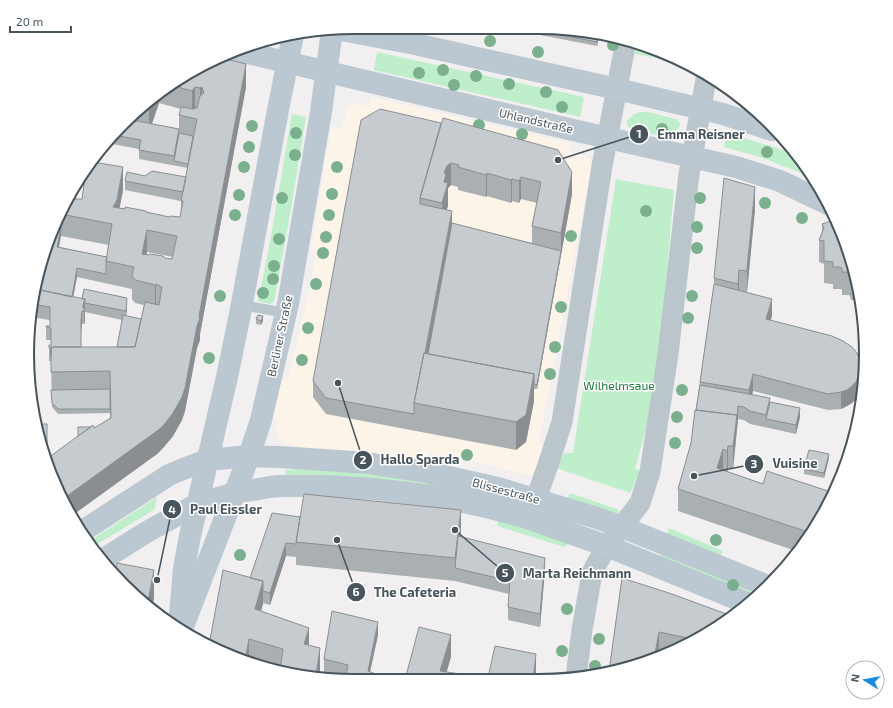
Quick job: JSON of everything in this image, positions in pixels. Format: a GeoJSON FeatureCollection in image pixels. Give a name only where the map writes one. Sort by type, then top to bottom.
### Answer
{"type":"FeatureCollection","features":[{"type":"Feature","properties":{"kind":"main road"},"geometry":{"type":"LineString","coordinates":[[362,34],[415,44],[617,89],[723,114],[765,128]]}},
{"type":"Feature","properties":{"kind":"main road","name":"Berliner Straße"},"geometry":{"type":"LineString","coordinates":[[184,625],[249,456],[261,420],[286,313],[321,112],[331,35]]}},
{"type":"Feature","properties":{"kind":"main road"},"geometry":{"type":"LineString","coordinates":[[179,622],[184,568],[190,536],[242,305],[291,40]]}},
{"type":"Feature","properties":{"kind":"main road","name":"Uhlandstraße"},"geometry":{"type":"LineString","coordinates":[[246,53],[736,167],[780,181],[819,200]]}},
{"type":"Feature","properties":{"kind":"main road","name":"Blissestraße"},"geometry":{"type":"LineString","coordinates":[[86,529],[169,476],[207,460],[249,456],[368,463],[426,472],[498,488],[536,499],[622,527],[762,583]]}},
{"type":"Feature","properties":{"kind":"main road","name":"Blissestraße"},"geometry":{"type":"LineString","coordinates":[[107,557],[197,504],[234,493],[270,487],[288,486],[327,486],[374,489],[440,497],[526,518],[607,546],[742,601]]}},
{"type":"Feature","properties":{"kind":"street"},"geometry":{"type":"LineString","coordinates":[[536,499],[562,422],[607,138],[625,46]]}},
{"type":"Feature","properties":{"kind":"street"},"geometry":{"type":"LineString","coordinates":[[577,671],[592,573],[607,546],[640,503],[650,472],[668,354],[687,185],[706,81]]}},
{"type":"Feature","properties":{"kind":"lane"},"geometry":{"type":"LineString","coordinates":[[242,305],[286,313]]}},
{"type":"Feature","properties":{"kind":"shaded area"},"geometry":{"type":"Polygon","coordinates":[[[371,97],[570,143],[569,152],[585,156],[590,159],[591,169],[539,442],[545,451],[533,475],[530,476],[484,464],[430,453],[428,460],[425,461],[293,451],[295,445],[285,444],[278,438],[276,430],[278,420],[271,418],[281,381],[288,378],[311,283],[315,256],[311,248],[331,127],[342,128],[348,106],[355,103],[369,106],[371,97]]]}},
{"type":"Feature","properties":{"kind":"green space"},"geometry":{"type":"Polygon","coordinates":[[[638,50],[642,51],[666,60],[631,53],[638,50]]]}},
{"type":"Feature","properties":{"kind":"green space"},"geometry":{"type":"Polygon","coordinates":[[[377,52],[584,97],[580,117],[374,70],[377,52]]]}},
{"type":"Feature","properties":{"kind":"green space"},"geometry":{"type":"Polygon","coordinates":[[[640,112],[648,112],[676,119],[679,121],[680,126],[674,132],[663,136],[629,128],[627,121],[633,115],[640,112]]]}},
{"type":"Feature","properties":{"kind":"green space"},"geometry":{"type":"Polygon","coordinates":[[[292,114],[306,117],[274,302],[271,304],[260,302],[258,300],[268,253],[292,114]]]}},
{"type":"Feature","properties":{"kind":"green space"},"geometry":{"type":"Polygon","coordinates":[[[727,133],[786,151],[804,174],[760,157],[724,147],[727,133]]]}},
{"type":"Feature","properties":{"kind":"green space","name":"Wilhelmsaue"},"geometry":{"type":"Polygon","coordinates":[[[616,179],[674,190],[664,305],[654,387],[649,418],[635,469],[639,470],[640,473],[630,493],[557,468],[564,453],[573,453],[616,179]]]}},
{"type":"Feature","properties":{"kind":"green space"},"geometry":{"type":"Polygon","coordinates":[[[303,469],[403,477],[491,494],[284,477],[286,470],[303,469]]]}},
{"type":"Feature","properties":{"kind":"green space"},"geometry":{"type":"Polygon","coordinates":[[[570,493],[617,509],[619,511],[618,516],[567,500],[570,493]]]}},
{"type":"Feature","properties":{"kind":"green space"},"geometry":{"type":"Polygon","coordinates":[[[157,497],[154,510],[97,544],[93,539],[157,497]]]}},
{"type":"Feature","properties":{"kind":"green space"},"geometry":{"type":"Polygon","coordinates":[[[499,518],[568,542],[568,544],[564,547],[497,526],[499,518]]]}},
{"type":"Feature","properties":{"kind":"green space"},"geometry":{"type":"Polygon","coordinates":[[[669,528],[723,551],[720,558],[666,536],[669,528]]]}},
{"type":"Feature","properties":{"kind":"green space"},"geometry":{"type":"Polygon","coordinates":[[[662,550],[756,589],[749,596],[659,559],[662,550]]]}},
{"type":"Feature","properties":{"kind":"building"},"geometry":{"type":"Polygon","coordinates":[[[564,35],[598,40],[597,42],[564,35]]]}},
{"type":"Feature","properties":{"kind":"building"},"geometry":{"type":"Polygon","coordinates":[[[228,60],[246,64],[199,316],[200,318],[197,326],[185,388],[173,413],[163,426],[67,496],[51,456],[93,425],[94,428],[111,418],[110,371],[51,372],[51,347],[135,347],[145,302],[159,305],[162,287],[156,284],[135,280],[132,276],[134,267],[106,261],[112,224],[66,215],[74,199],[82,199],[84,182],[97,163],[123,167],[117,200],[113,207],[125,209],[125,207],[169,217],[180,217],[183,201],[181,201],[197,119],[179,115],[181,107],[193,109],[197,108],[200,96],[204,93],[202,87],[195,87],[192,91],[179,86],[212,67],[228,60]],[[147,230],[142,254],[163,256],[165,258],[172,259],[177,236],[147,230]]]}},
{"type":"Feature","properties":{"kind":"building"},"geometry":{"type":"Polygon","coordinates":[[[380,109],[441,123],[420,198],[420,204],[452,211],[414,403],[414,414],[326,398],[313,381],[361,120],[380,109]]]}},
{"type":"Feature","properties":{"kind":"building"},"geometry":{"type":"Polygon","coordinates":[[[443,118],[558,150],[572,172],[561,233],[532,226],[541,182],[521,177],[519,181],[487,173],[486,175],[458,167],[459,165],[451,163],[447,166],[444,173],[446,174],[444,182],[448,183],[442,203],[420,198],[443,118]]]}},
{"type":"Feature","properties":{"kind":"building"},"geometry":{"type":"Polygon","coordinates":[[[135,121],[179,129],[174,156],[139,150],[141,140],[120,136],[135,121]]]}},
{"type":"Feature","properties":{"kind":"building"},"geometry":{"type":"Polygon","coordinates":[[[179,133],[193,136],[188,164],[174,161],[179,133]]]}},
{"type":"Feature","properties":{"kind":"building"},"geometry":{"type":"Polygon","coordinates":[[[152,171],[186,177],[183,192],[125,181],[127,172],[145,176],[152,171]]]}},
{"type":"Feature","properties":{"kind":"building"},"geometry":{"type":"Polygon","coordinates":[[[724,178],[755,187],[747,271],[739,270],[738,284],[714,278],[724,178]]]}},
{"type":"Feature","properties":{"kind":"building"},"geometry":{"type":"Polygon","coordinates":[[[830,221],[848,272],[842,272],[842,268],[840,267],[833,267],[833,262],[824,261],[824,241],[819,240],[824,228],[822,224],[830,221]]]}},
{"type":"Feature","properties":{"kind":"building"},"geometry":{"type":"Polygon","coordinates":[[[452,223],[561,251],[537,385],[534,384],[534,374],[428,354],[452,223]]]}},
{"type":"Feature","properties":{"kind":"building"},"geometry":{"type":"Polygon","coordinates":[[[60,228],[57,247],[107,257],[106,274],[77,268],[72,297],[40,290],[51,251],[60,228]]]}},
{"type":"Feature","properties":{"kind":"building"},"geometry":{"type":"Polygon","coordinates":[[[714,284],[772,299],[766,319],[832,336],[852,347],[857,353],[859,358],[858,377],[856,382],[847,390],[828,394],[753,374],[749,390],[700,382],[714,284]]]}},
{"type":"Feature","properties":{"kind":"building"},"geometry":{"type":"Polygon","coordinates":[[[84,289],[127,298],[126,311],[85,303],[85,299],[82,299],[84,289]]]}},
{"type":"Feature","properties":{"kind":"building"},"geometry":{"type":"Polygon","coordinates":[[[40,290],[85,299],[83,308],[85,309],[82,311],[81,320],[81,347],[49,348],[49,345],[51,345],[51,328],[46,326],[50,326],[50,307],[38,305],[40,290]]]}},
{"type":"Feature","properties":{"kind":"building"},"geometry":{"type":"Polygon","coordinates":[[[123,315],[141,319],[135,347],[117,347],[123,315]]]}},
{"type":"Feature","properties":{"kind":"building"},"geometry":{"type":"Polygon","coordinates":[[[258,315],[263,316],[261,321],[256,319],[258,315]]]}},
{"type":"Feature","properties":{"kind":"building"},"geometry":{"type":"Polygon","coordinates":[[[424,353],[534,374],[526,415],[516,422],[414,403],[424,353]]]}},
{"type":"Feature","properties":{"kind":"building"},"geometry":{"type":"Polygon","coordinates":[[[700,385],[770,398],[766,415],[738,406],[737,419],[737,415],[696,410],[700,385]]]}},
{"type":"Feature","properties":{"kind":"building"},"geometry":{"type":"Polygon","coordinates":[[[110,389],[110,409],[58,409],[52,403],[51,390],[110,389]]]}},
{"type":"Feature","properties":{"kind":"building"},"geometry":{"type":"Polygon","coordinates":[[[770,402],[800,408],[796,425],[766,419],[770,402]]]}},
{"type":"Feature","properties":{"kind":"building"},"geometry":{"type":"Polygon","coordinates":[[[695,410],[737,415],[733,446],[728,446],[727,451],[723,449],[717,468],[763,484],[767,471],[828,491],[806,531],[678,489],[691,443],[695,410]]]}},
{"type":"Feature","properties":{"kind":"building"},"geometry":{"type":"Polygon","coordinates":[[[42,424],[47,424],[47,444],[42,424]]]}},
{"type":"Feature","properties":{"kind":"building"},"geometry":{"type":"Polygon","coordinates":[[[78,427],[91,427],[78,436],[78,427]]]}},
{"type":"Feature","properties":{"kind":"building"},"geometry":{"type":"Polygon","coordinates":[[[809,450],[829,454],[824,473],[804,469],[809,450]]]}},
{"type":"Feature","properties":{"kind":"building"},"geometry":{"type":"Polygon","coordinates":[[[304,494],[461,510],[455,558],[296,542],[304,494]]]}},
{"type":"Feature","properties":{"kind":"building"},"geometry":{"type":"Polygon","coordinates":[[[272,513],[300,517],[296,544],[286,543],[270,593],[263,591],[263,581],[250,578],[272,513]]]}},
{"type":"Feature","properties":{"kind":"building"},"geometry":{"type":"Polygon","coordinates":[[[458,536],[545,558],[540,614],[508,607],[510,581],[455,568],[458,536]]]}},
{"type":"Feature","properties":{"kind":"building"},"geometry":{"type":"Polygon","coordinates":[[[117,563],[154,570],[148,599],[143,595],[116,568],[117,563]]]}},
{"type":"Feature","properties":{"kind":"building"},"geometry":{"type":"Polygon","coordinates":[[[223,570],[263,581],[255,609],[309,628],[304,644],[320,648],[317,671],[281,665],[283,649],[249,639],[246,655],[210,640],[223,570]]]}},
{"type":"Feature","properties":{"kind":"building"},"geometry":{"type":"Polygon","coordinates":[[[622,578],[726,614],[687,638],[659,632],[655,652],[610,666],[622,578]]]}},
{"type":"Feature","properties":{"kind":"building"},"geometry":{"type":"Polygon","coordinates":[[[332,611],[378,622],[368,671],[376,674],[346,674],[348,665],[324,659],[332,611]]]}},
{"type":"Feature","properties":{"kind":"building"},"geometry":{"type":"Polygon","coordinates":[[[419,627],[451,635],[440,671],[461,674],[407,674],[419,627]]]}},
{"type":"Feature","properties":{"kind":"building"},"geometry":{"type":"Polygon","coordinates":[[[495,646],[536,654],[534,674],[489,674],[495,646]]]}},
{"type":"Feature","properties":{"kind":"place","name":"Emma Reisner"},"geometry":{"type":"Point","coordinates":[558,160]}},
{"type":"Feature","properties":{"kind":"place","name":"Hallo Sparda"},"geometry":{"type":"Point","coordinates":[338,383]}},
{"type":"Feature","properties":{"kind":"place","name":"Vuisine"},"geometry":{"type":"Point","coordinates":[694,476]}},
{"type":"Feature","properties":{"kind":"place","name":"Marta Reichmann"},"geometry":{"type":"Point","coordinates":[455,530]}},
{"type":"Feature","properties":{"kind":"place","name":"The Cafeteria"},"geometry":{"type":"Point","coordinates":[337,540]}},
{"type":"Feature","properties":{"kind":"place","name":"Paul Eissler"},"geometry":{"type":"Point","coordinates":[157,580]}}]}
